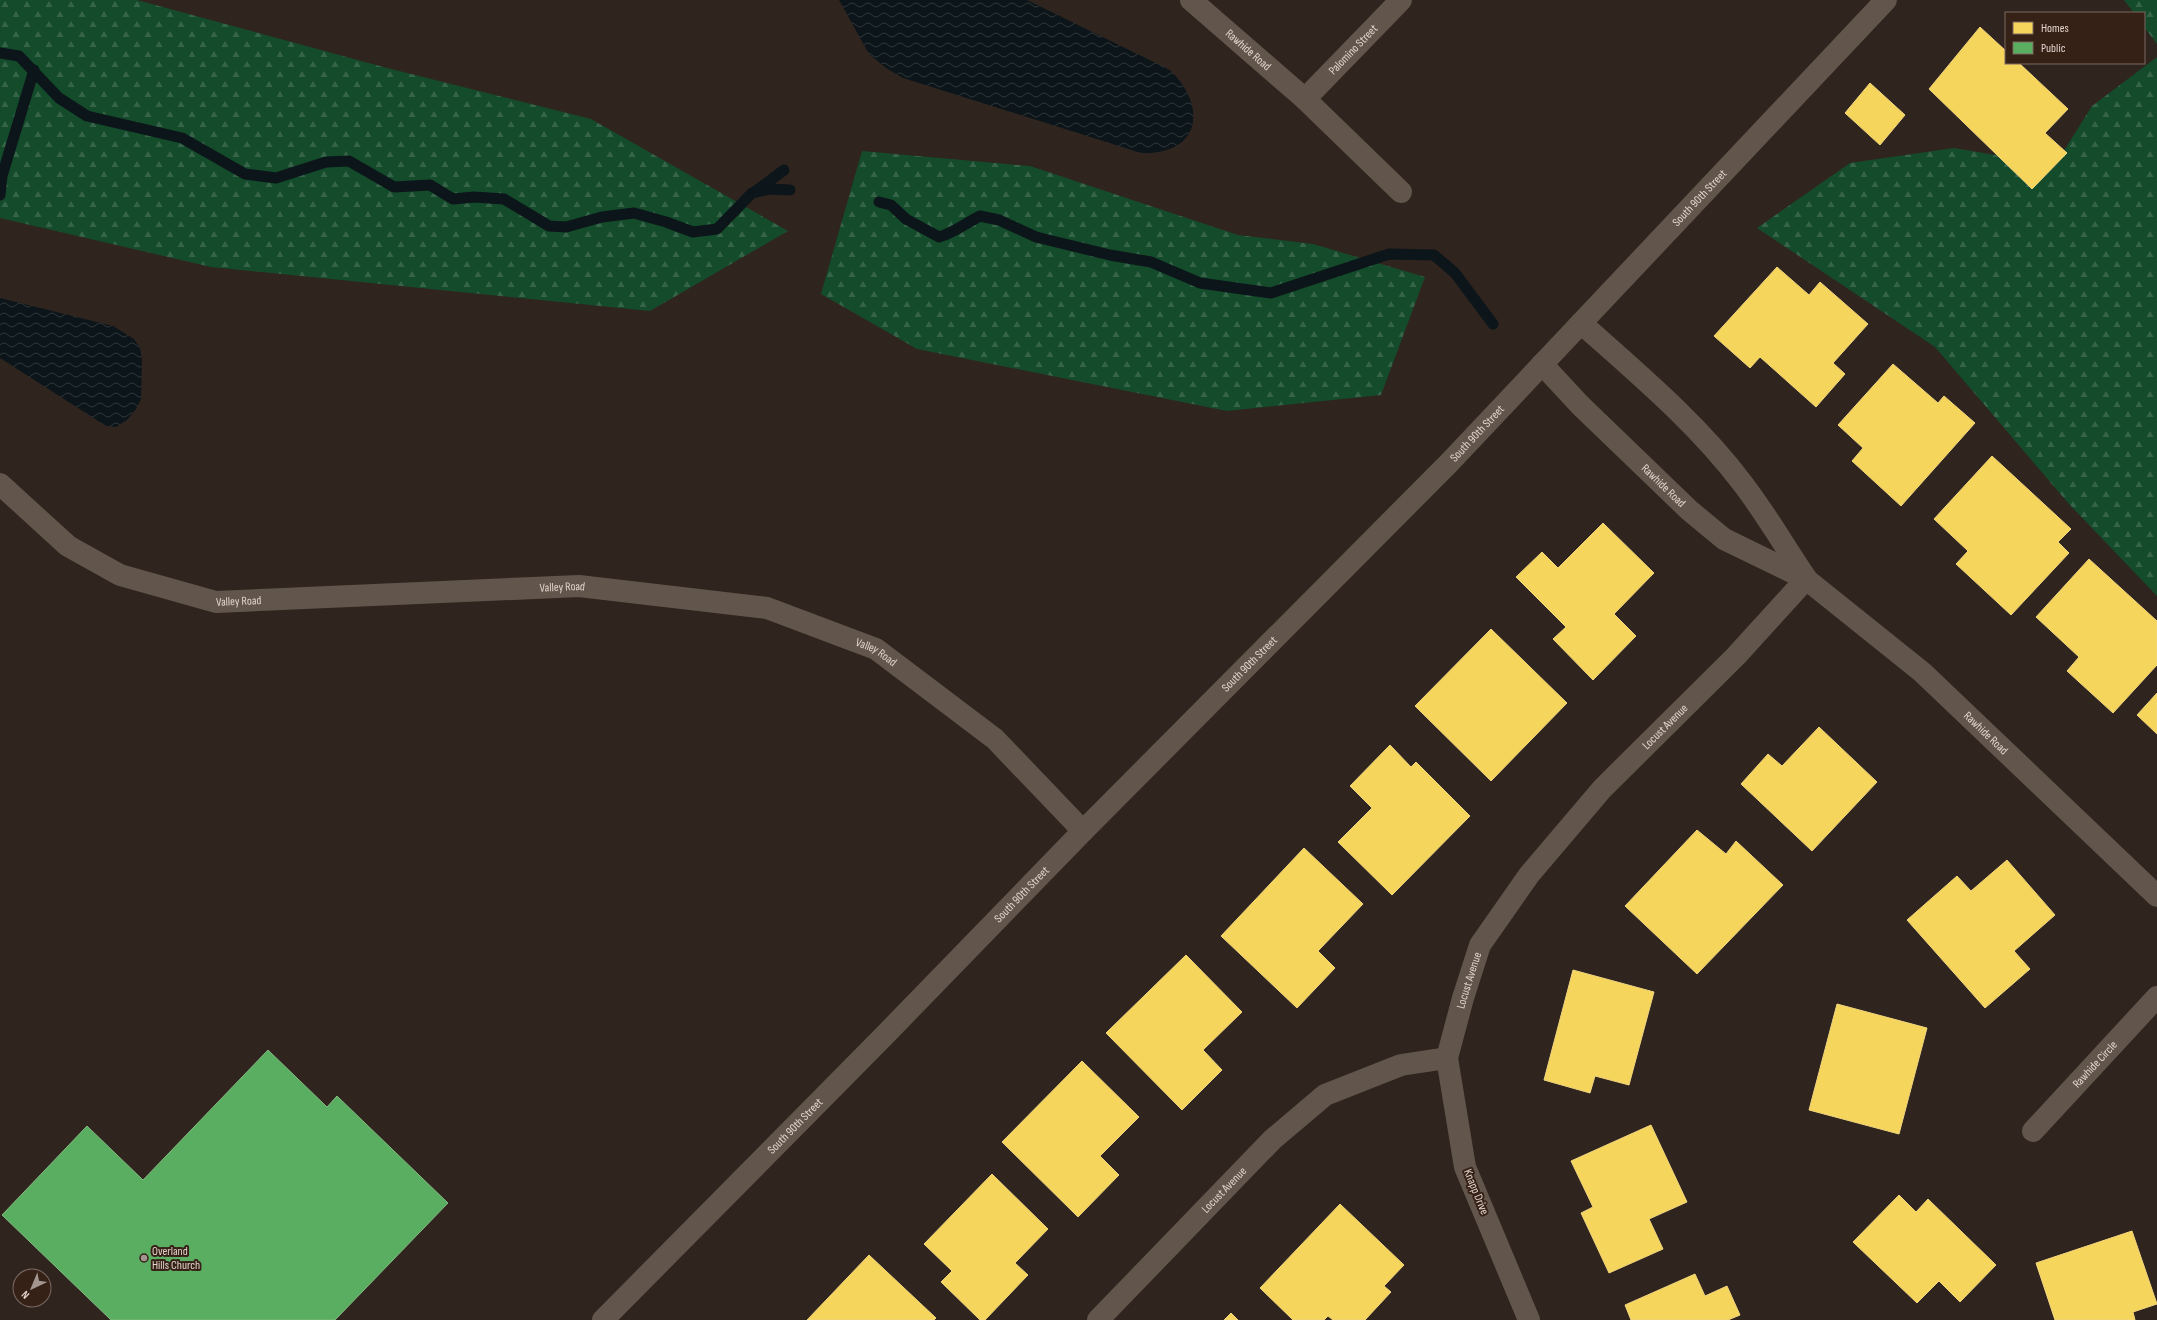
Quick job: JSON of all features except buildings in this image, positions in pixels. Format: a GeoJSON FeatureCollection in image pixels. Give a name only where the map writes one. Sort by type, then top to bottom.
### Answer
{"type":"FeatureCollection","features":[{"type":"Feature","properties":{"kind":"street","name":"Rawhide Road"},"geometry":{"type":"LineString","coordinates":[[1191,0],[1305,99],[1401,192]]}},
{"type":"Feature","properties":{"kind":"street","name":"Palomino Street"},"geometry":{"type":"LineString","coordinates":[[1305,99],[1401,0]]}},
{"type":"Feature","properties":{"kind":"street","name":"South 90th Street"},"geometry":{"type":"LineString","coordinates":[[603,1320],[889,1032],[1083,830],[1443,469],[1886,0]]}},
{"type":"Feature","properties":{"kind":"street","name":"Rawhide Road"},"geometry":{"type":"LineString","coordinates":[[1581,323],[1644,379],[1701,435],[1743,484],[1806,579]]}},
{"type":"Feature","properties":{"kind":"street","name":"Rawhide Road"},"geometry":{"type":"LineString","coordinates":[[1542,364],[1580,405],[1689,510],[1724,539],[1806,579],[1922,672],[2157,896]]}},
{"type":"Feature","properties":{"kind":"street","name":"Valley Road"},"geometry":{"type":"LineString","coordinates":[[0,484],[68,546],[120,575],[216,602],[578,586],[767,608],[876,649],[995,739],[1083,830]]}},
{"type":"Feature","properties":{"kind":"street","name":"Locust Avenue"},"geometry":{"type":"LineString","coordinates":[[1098,1320],[1273,1139],[1325,1095],[1401,1065],[1447,1058],[1462,998],[1480,945],[1529,875],[1602,790],[1736,656],[1806,579]]}},
{"type":"Feature","properties":{"kind":"street","name":"Rawhide Circle"},"geometry":{"type":"LineString","coordinates":[[2032,1131],[2157,997]]}},
{"type":"Feature","properties":{"kind":"street","name":"Knapp Drive"},"geometry":{"type":"LineString","coordinates":[[1447,1058],[1465,1167],[1529,1320]]}},
{"type":"Feature","properties":{"kind":"green space"},"geometry":{"type":"Polygon","coordinates":[[[0,0],[137,0],[387,68],[591,119],[788,231],[650,311],[211,267],[0,218],[0,0]]]}},
{"type":"Feature","properties":{"kind":"green space"},"geometry":{"type":"Polygon","coordinates":[[[2124,0],[2157,0],[2157,44],[2145,28],[2145,12],[2133,12],[2124,0]]]}},
{"type":"Feature","properties":{"kind":"green space"},"geometry":{"type":"Polygon","coordinates":[[[2157,57],[2157,596],[2069,504],[1935,347],[1757,228],[1850,163],[1954,148],[2055,165],[2092,106],[2157,57]]]}},
{"type":"Feature","properties":{"kind":"green space"},"geometry":{"type":"Polygon","coordinates":[[[862,151],[1030,166],[1238,235],[1313,244],[1425,277],[1381,395],[1227,411],[917,349],[821,294],[862,151]]]}},
{"type":"Feature","properties":{"kind":"water"},"geometry":{"type":"Polygon","coordinates":[[[839,0],[1027,0],[1170,70],[1182,85],[1190,99],[1193,113],[1192,126],[1186,138],[1175,146],[1160,152],[1141,153],[903,78],[886,68],[869,54],[839,0]]]}},
{"type":"Feature","properties":{"kind":"water"},"geometry":{"type":"Polygon","coordinates":[[[0,298],[113,326],[134,339],[140,348],[142,360],[141,399],[136,409],[127,420],[116,427],[106,426],[0,358],[0,298]]]}},
{"type":"Feature","properties":{"kind":"waterway"},"geometry":{"type":"LineString","coordinates":[[0,53],[19,56],[59,98],[87,116],[182,138],[245,174],[276,178],[326,162],[349,161],[394,187],[430,185],[453,199],[474,197],[504,199],[549,226],[566,227],[602,217],[634,213],[666,222],[693,232],[717,229],[752,193],[770,189],[790,190]]}},
{"type":"Feature","properties":{"kind":"waterway"},"geometry":{"type":"LineString","coordinates":[[0,195],[2,176],[34,70]]}},
{"type":"Feature","properties":{"kind":"waterway"},"geometry":{"type":"LineString","coordinates":[[756,191],[784,170]]}},
{"type":"Feature","properties":{"kind":"waterway"},"geometry":{"type":"LineString","coordinates":[[879,202],[891,205],[906,219],[939,237],[980,216],[999,220],[1036,237],[1110,255],[1151,262],[1200,283],[1271,293],[1389,254],[1434,255],[1455,273],[1493,324]]}},
{"type":"Feature","properties":{"kind":"place","name":"Overland Hills Church"},"geometry":{"type":"Point","coordinates":[144,1258]}}]}
